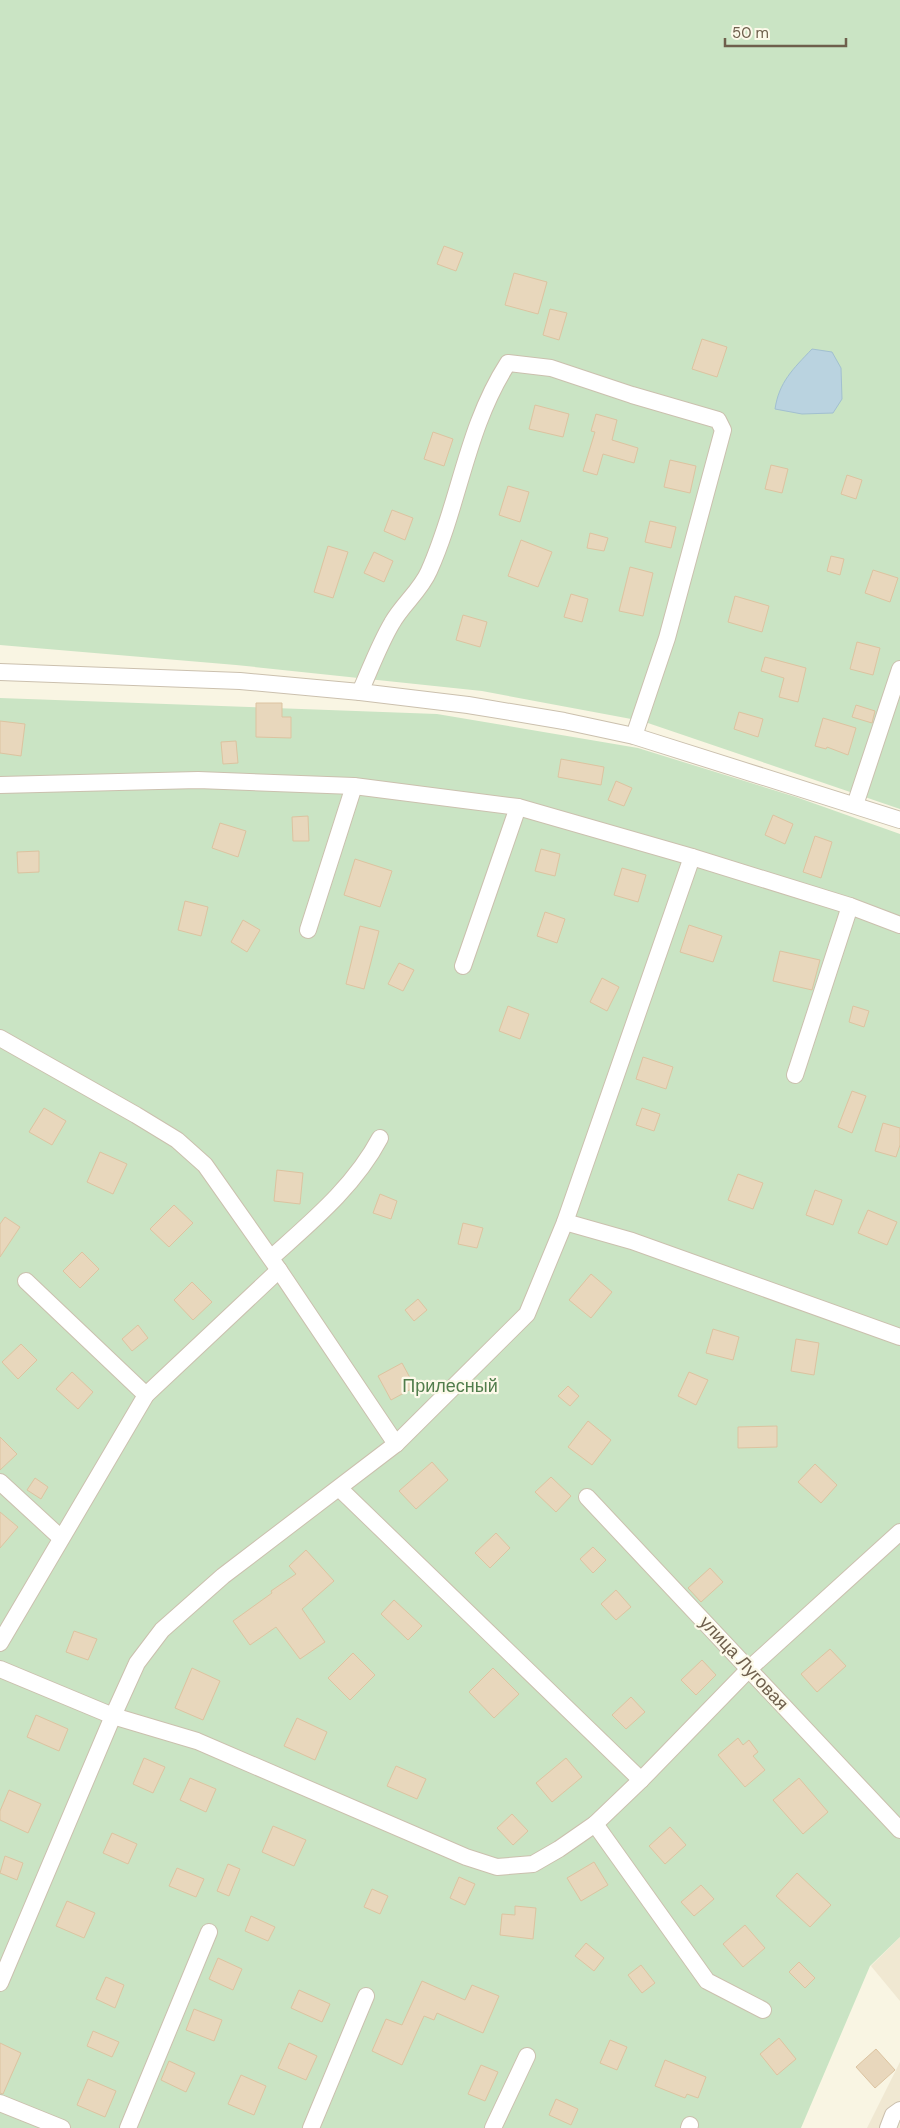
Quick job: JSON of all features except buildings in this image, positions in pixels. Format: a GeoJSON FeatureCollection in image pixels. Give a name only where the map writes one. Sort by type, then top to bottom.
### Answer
{"type":"FeatureCollection","features":[{"type":"Feature","properties":{"kind":"street"},"geometry":{"type":"LineString","coordinates":[[360,692],[392,624],[429,572],[450,512],[470,443],[493,386],[508,363],[551,368],[632,396],[718,420],[723,430],[669,629],[634,736]]}},
{"type":"Feature","properties":{"kind":"street"},"geometry":{"type":"LineString","coordinates":[[855,805],[900,669]]}},
{"type":"Feature","properties":{"kind":"street"},"geometry":{"type":"LineString","coordinates":[[0,672],[240,681],[360,692],[477,707],[564,721],[634,736],[900,820]]}},
{"type":"Feature","properties":{"kind":"street"},"geometry":{"type":"LineString","coordinates":[[0,785],[198,780],[354,786],[518,807],[692,857],[850,906],[900,924]]}},
{"type":"Feature","properties":{"kind":"street"},"geometry":{"type":"LineString","coordinates":[[308,930],[354,786]]}},
{"type":"Feature","properties":{"kind":"street"},"geometry":{"type":"LineString","coordinates":[[464,966],[518,807]]}},
{"type":"Feature","properties":{"kind":"street"},"geometry":{"type":"LineString","coordinates":[[0,1983],[137,1663],[162,1630],[223,1576],[340,1489],[396,1444],[527,1314],[565,1222],[692,857]]}},
{"type":"Feature","properties":{"kind":"street"},"geometry":{"type":"LineString","coordinates":[[795,1075],[850,906]]}},
{"type":"Feature","properties":{"kind":"street"},"geometry":{"type":"LineString","coordinates":[[0,1038],[176,1140],[205,1165],[275,1264],[396,1444]]}},
{"type":"Feature","properties":{"kind":"street"},"geometry":{"type":"LineString","coordinates":[[0,1643],[146,1395],[329,1207],[370,1157],[380,1138]]}},
{"type":"Feature","properties":{"kind":"street"},"geometry":{"type":"LineString","coordinates":[[565,1222],[632,1241],[900,1337]]}},
{"type":"Feature","properties":{"kind":"street"},"geometry":{"type":"LineString","coordinates":[[26,1281],[146,1395]]}},
{"type":"Feature","properties":{"kind":"street"},"geometry":{"type":"LineString","coordinates":[[0,1482],[61,1538]]}},
{"type":"Feature","properties":{"kind":"street"},"geometry":{"type":"LineString","coordinates":[[340,1489],[641,1780]]}},
{"type":"Feature","properties":{"kind":"street","name":"улица Луговая"},"geometry":{"type":"LineString","coordinates":[[587,1497],[750,1668],[900,1830]]}},
{"type":"Feature","properties":{"kind":"street"},"geometry":{"type":"LineString","coordinates":[[0,1669],[113,1716],[197,1741],[457,1853],[497,1867],[533,1864],[595,1824],[641,1780],[750,1668],[900,1532]]}},
{"type":"Feature","properties":{"kind":"street"},"geometry":{"type":"LineString","coordinates":[[595,1824],[707,1981],[763,2010]]}},
{"type":"Feature","properties":{"kind":"street"},"geometry":{"type":"LineString","coordinates":[[128,2128],[210,1932]]}},
{"type":"Feature","properties":{"kind":"street"},"geometry":{"type":"LineString","coordinates":[[311,2128],[366,1996]]}},
{"type":"Feature","properties":{"kind":"street"},"geometry":{"type":"LineString","coordinates":[[493,2128],[527,2056]]}},
{"type":"Feature","properties":{"kind":"street"},"geometry":{"type":"LineString","coordinates":[[0,2104],[62,2128]]}},
{"type":"Feature","properties":{"kind":"street"},"geometry":{"type":"LineString","coordinates":[[888,2128],[893,2116],[900,2110]]}},
{"type":"Feature","properties":{"kind":"shaded area"},"geometry":{"type":"Polygon","coordinates":[[[900,1937],[900,2001],[871,1966],[900,1937]]]}},
{"type":"Feature","properties":{"kind":"shaded area"},"geometry":{"type":"Polygon","coordinates":[[[900,2062],[900,2128],[867,2128],[900,2062]]]}},
{"type":"Feature","properties":{"kind":"green space"},"geometry":{"type":"Polygon","coordinates":[[[0,0],[900,0],[900,809],[642,721],[482,691],[236,665],[0,645],[0,0]]]}},
{"type":"Feature","properties":{"kind":"green space","name":"Прилесный"},"geometry":{"type":"Polygon","coordinates":[[[0,698],[437,714],[638,748],[796,797],[900,834],[900,1937],[870,1966],[801,2128],[0,2128],[0,698]]]}},
{"type":"Feature","properties":{"kind":"water"},"geometry":{"type":"Polygon","coordinates":[[[812,349],[832,352],[841,368],[842,399],[833,413],[802,414],[775,409],[783,383],[812,349]]]}}]}
